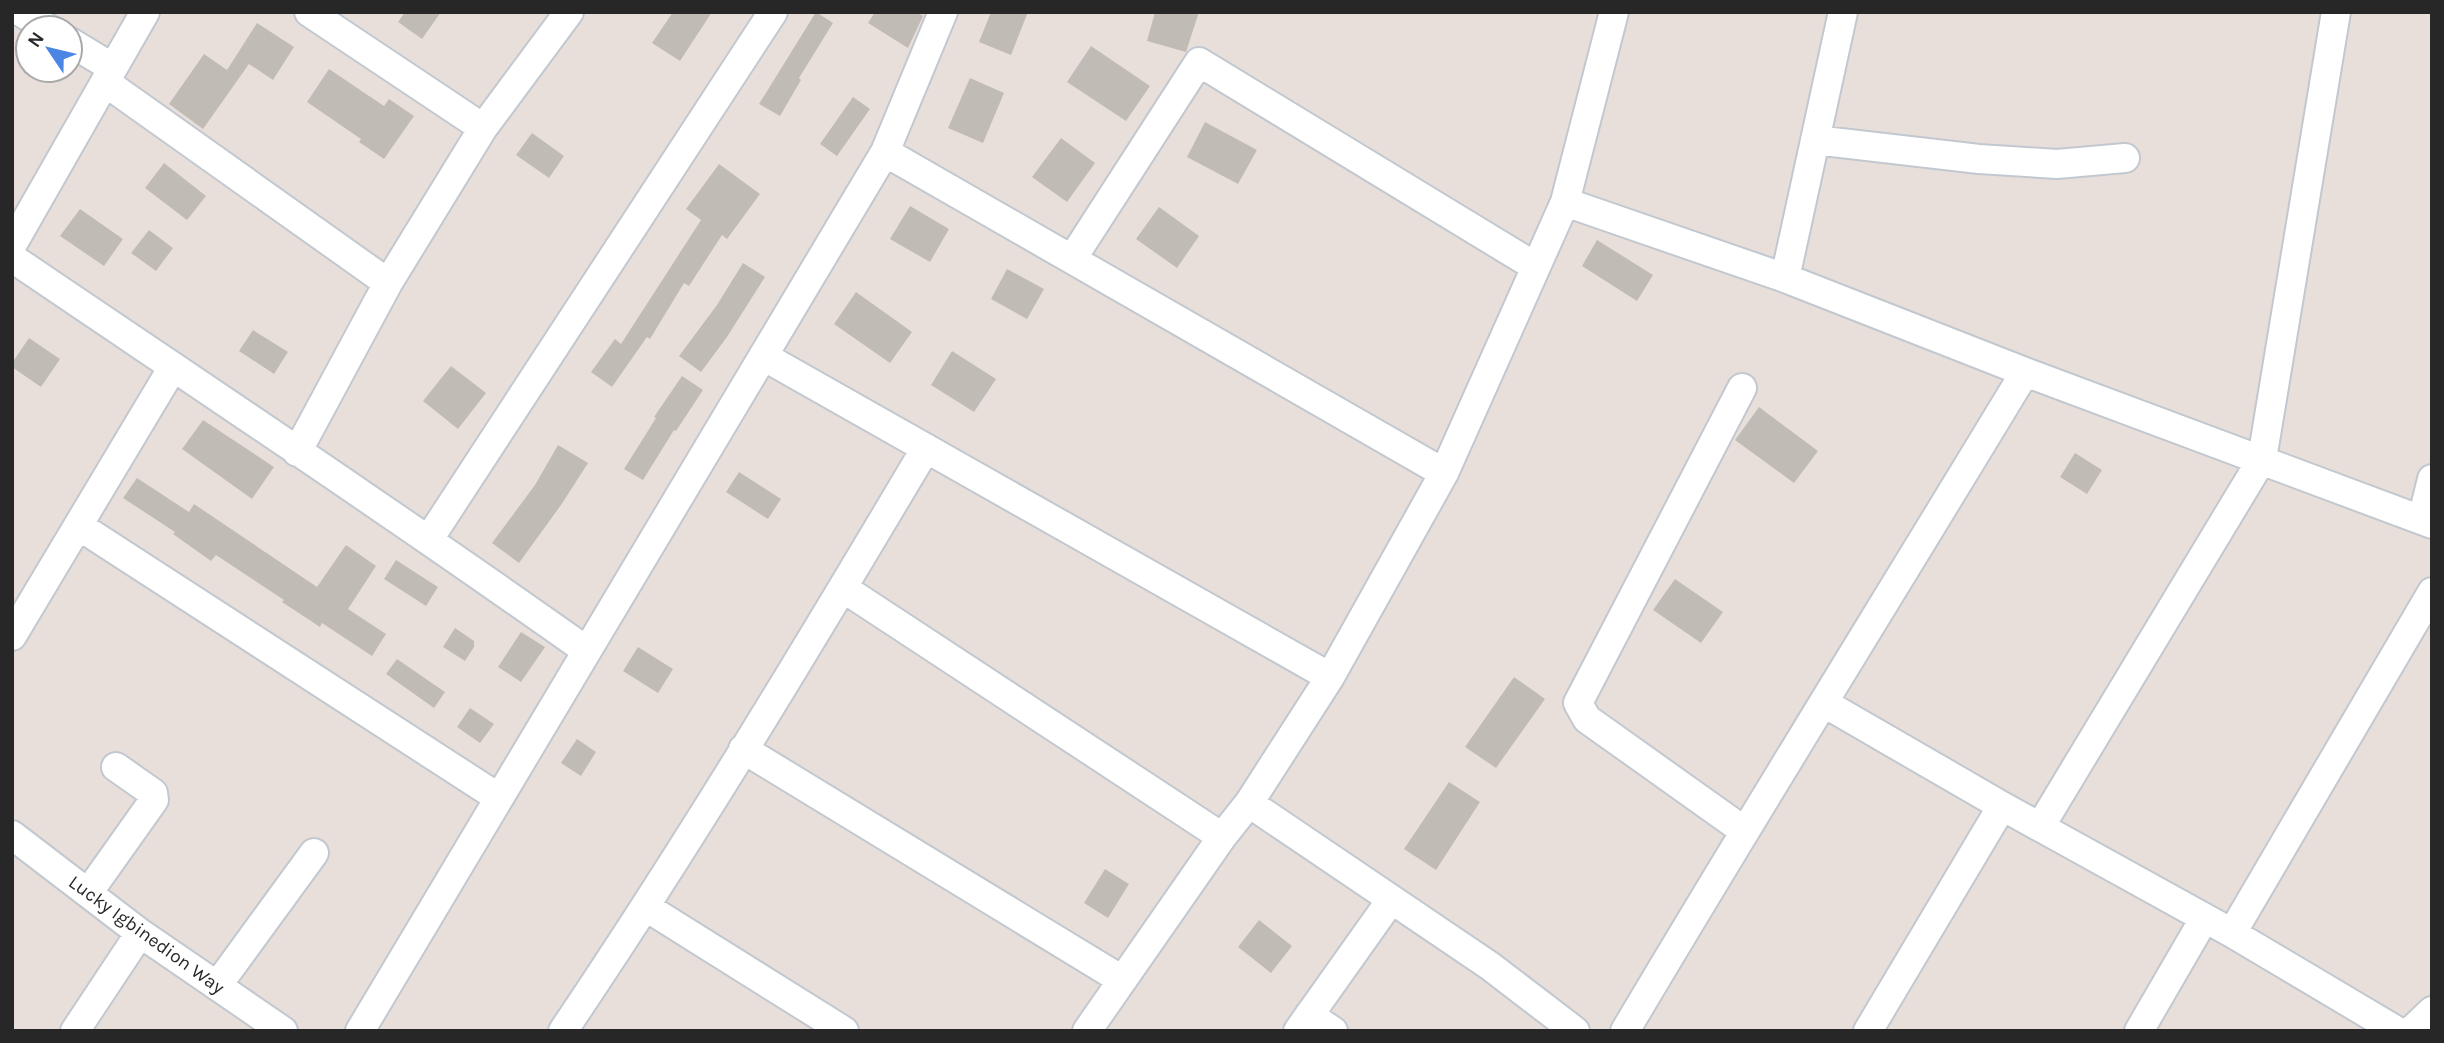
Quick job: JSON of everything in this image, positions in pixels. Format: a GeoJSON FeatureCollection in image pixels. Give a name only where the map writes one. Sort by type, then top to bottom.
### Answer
{"type":"FeatureCollection","features":[{"type":"Feature","properties":{"kind":"street"},"geometry":{"type":"LineString","coordinates":[[12,245],[145,12]]}},
{"type":"Feature","properties":{"kind":"street"},"geometry":{"type":"LineString","coordinates":[[309,12],[483,128]]}},
{"type":"Feature","properties":{"kind":"street"},"geometry":{"type":"LineString","coordinates":[[297,452],[388,283],[483,128],[569,12]]}},
{"type":"Feature","properties":{"kind":"street"},"geometry":{"type":"LineString","coordinates":[[429,539],[773,12]]}},
{"type":"Feature","properties":{"kind":"street"},"geometry":{"type":"LineString","coordinates":[[360,1031],[885,152],[943,12]]}},
{"type":"Feature","properties":{"kind":"street"},"geometry":{"type":"LineString","coordinates":[[1087,1031],[1222,837],[1249,803],[1330,677],[1444,472],[1565,202],[1614,12]]}},
{"type":"Feature","properties":{"kind":"street"},"geometry":{"type":"LineString","coordinates":[[1785,278],[1843,12]]}},
{"type":"Feature","properties":{"kind":"street"},"geometry":{"type":"LineString","coordinates":[[2040,827],[2262,460],[2336,12]]}},
{"type":"Feature","properties":{"kind":"street"},"geometry":{"type":"LineString","coordinates":[[84,54],[388,283]]}},
{"type":"Feature","properties":{"kind":"street"},"geometry":{"type":"LineString","coordinates":[[1072,259],[1199,62],[1536,267]]}},
{"type":"Feature","properties":{"kind":"street"},"geometry":{"type":"LineString","coordinates":[[1815,140],[2018,162],[2057,164],[2125,158]]}},
{"type":"Feature","properties":{"kind":"street"},"geometry":{"type":"LineString","coordinates":[[885,152],[1444,472]]}},
{"type":"Feature","properties":{"kind":"street"},"geometry":{"type":"LineString","coordinates":[[1565,202],[1785,278],[2025,372],[2427,522],[2432,479]]}},
{"type":"Feature","properties":{"kind":"street"},"geometry":{"type":"LineString","coordinates":[[12,258],[429,539],[587,650]]}},
{"type":"Feature","properties":{"kind":"street"},"geometry":{"type":"LineString","coordinates":[[763,356],[1330,677]]}},
{"type":"Feature","properties":{"kind":"street"},"geometry":{"type":"LineString","coordinates":[[12,636],[173,367]]}},
{"type":"Feature","properties":{"kind":"street"},"geometry":{"type":"LineString","coordinates":[[1625,1031],[1743,830],[1824,703],[2025,372]]}},
{"type":"Feature","properties":{"kind":"street"},"geometry":{"type":"LineString","coordinates":[[1742,388],[1578,703],[1587,719],[1743,830]]}},
{"type":"Feature","properties":{"kind":"street"},"geometry":{"type":"LineString","coordinates":[[563,1031],[646,907],[926,448]]}},
{"type":"Feature","properties":{"kind":"street"},"geometry":{"type":"LineString","coordinates":[[79,526],[499,798]]}},
{"type":"Feature","properties":{"kind":"street"},"geometry":{"type":"LineString","coordinates":[[843,588],[1222,837]]}},
{"type":"Feature","properties":{"kind":"street"},"geometry":{"type":"LineString","coordinates":[[2232,933],[2432,592]]}},
{"type":"Feature","properties":{"kind":"street"},"geometry":{"type":"LineString","coordinates":[[1824,703],[2002,806],[2232,933],[2397,1031]]}},
{"type":"Feature","properties":{"kind":"street"},"geometry":{"type":"LineString","coordinates":[[743,749],[1122,980]]}},
{"type":"Feature","properties":{"kind":"street"},"geometry":{"type":"LineString","coordinates":[[88,893],[154,800],[153,793],[116,766]]}},
{"type":"Feature","properties":{"kind":"street"},"geometry":{"type":"LineString","coordinates":[[1249,803],[1490,966],[1575,1031]]}},
{"type":"Feature","properties":{"kind":"street"},"geometry":{"type":"LineString","coordinates":[[1868,1031],[2002,806]]}},
{"type":"Feature","properties":{"kind":"street","name":"Lucky Igbinedion Way"},"geometry":{"type":"LineString","coordinates":[[12,835],[140,933],[283,1031]]}},
{"type":"Feature","properties":{"kind":"street"},"geometry":{"type":"LineString","coordinates":[[217,986],[314,853]]}},
{"type":"Feature","properties":{"kind":"street"},"geometry":{"type":"LineString","coordinates":[[1333,1031],[1304,1023],[1391,900]]}},
{"type":"Feature","properties":{"kind":"street"},"geometry":{"type":"LineString","coordinates":[[646,907],[844,1031]]}},
{"type":"Feature","properties":{"kind":"street"},"geometry":{"type":"LineString","coordinates":[[2139,1031],[2204,919]]}},
{"type":"Feature","properties":{"kind":"street"},"geometry":{"type":"LineString","coordinates":[[75,1031],[140,933]]}},
{"type":"Feature","properties":{"kind":"street"},"geometry":{"type":"LineString","coordinates":[[2411,1031],[2432,1011]]}},
{"type":"Feature","properties":{"kind":"building"},"geometry":{"type":"Polygon","coordinates":[[[405,12],[441,12],[422,39],[398,22],[405,12]]]}},
{"type":"Feature","properties":{"kind":"building"},"geometry":{"type":"Polygon","coordinates":[[[673,12],[712,12],[680,61],[652,43],[673,12]]]}},
{"type":"Feature","properties":{"kind":"building"},"geometry":{"type":"Polygon","coordinates":[[[816,12],[833,23],[799,78],[801,80],[780,116],[759,104],[816,12]]]}},
{"type":"Feature","properties":{"kind":"building"},"geometry":{"type":"Polygon","coordinates":[[[875,12],[917,12],[923,16],[908,48],[868,23],[875,12]]]}},
{"type":"Feature","properties":{"kind":"building"},"geometry":{"type":"Polygon","coordinates":[[[991,12],[1028,12],[1011,55],[979,42],[991,12]]]}},
{"type":"Feature","properties":{"kind":"building"},"geometry":{"type":"Polygon","coordinates":[[[1155,12],[1199,12],[1186,52],[1147,41],[1155,12]]]}},
{"type":"Feature","properties":{"kind":"building"},"geometry":{"type":"Polygon","coordinates":[[[257,23],[294,47],[273,80],[249,64],[203,129],[169,104],[204,54],[227,70],[257,23]]]}},
{"type":"Feature","properties":{"kind":"building"},"geometry":{"type":"Polygon","coordinates":[[[1091,46],[1150,86],[1126,121],[1067,82],[1091,46]]]}},
{"type":"Feature","properties":{"kind":"building"},"geometry":{"type":"Polygon","coordinates":[[[329,69],[384,106],[389,99],[414,116],[384,159],[359,142],[361,139],[307,102],[329,69]]]}},
{"type":"Feature","properties":{"kind":"building"},"geometry":{"type":"Polygon","coordinates":[[[970,78],[1004,93],[983,143],[948,128],[970,78]]]}},
{"type":"Feature","properties":{"kind":"building"},"geometry":{"type":"Polygon","coordinates":[[[853,97],[870,109],[837,156],[820,144],[853,97]]]}},
{"type":"Feature","properties":{"kind":"building"},"geometry":{"type":"Polygon","coordinates":[[[1205,122],[1257,150],[1238,184],[1187,157],[1205,122]]]}},
{"type":"Feature","properties":{"kind":"building"},"geometry":{"type":"Polygon","coordinates":[[[532,133],[564,156],[549,178],[516,155],[532,133]]]}},
{"type":"Feature","properties":{"kind":"building"},"geometry":{"type":"Polygon","coordinates":[[[1061,138],[1095,163],[1067,202],[1032,177],[1061,138]]]}},
{"type":"Feature","properties":{"kind":"building"},"geometry":{"type":"Polygon","coordinates":[[[164,163],[206,196],[187,220],[145,188],[164,163]]]}},
{"type":"Feature","properties":{"kind":"building"},"geometry":{"type":"Polygon","coordinates":[[[719,164],[760,194],[727,239],[722,235],[689,286],[684,283],[650,339],[647,337],[612,387],[591,372],[615,339],[621,344],[701,220],[686,209],[719,164]]]}},
{"type":"Feature","properties":{"kind":"building"},"geometry":{"type":"Polygon","coordinates":[[[910,206],[949,229],[930,262],[890,239],[910,206]]]}},
{"type":"Feature","properties":{"kind":"building"},"geometry":{"type":"Polygon","coordinates":[[[1159,207],[1199,236],[1177,268],[1136,239],[1159,207]]]}},
{"type":"Feature","properties":{"kind":"building"},"geometry":{"type":"Polygon","coordinates":[[[80,209],[123,239],[104,266],[60,236],[80,209]]]}},
{"type":"Feature","properties":{"kind":"building"},"geometry":{"type":"Polygon","coordinates":[[[149,230],[173,248],[156,271],[131,253],[149,230]]]}},
{"type":"Feature","properties":{"kind":"building"},"geometry":{"type":"Polygon","coordinates":[[[1597,240],[1653,275],[1637,301],[1582,266],[1597,240]]]}},
{"type":"Feature","properties":{"kind":"building"},"geometry":{"type":"Polygon","coordinates":[[[743,263],[765,277],[701,372],[679,356],[717,305],[743,263]]]}},
{"type":"Feature","properties":{"kind":"building"},"geometry":{"type":"Polygon","coordinates":[[[1007,269],[1044,289],[1027,319],[991,299],[1007,269]]]}},
{"type":"Feature","properties":{"kind":"building"},"geometry":{"type":"Polygon","coordinates":[[[856,292],[912,332],[890,363],[834,324],[856,292]]]}},
{"type":"Feature","properties":{"kind":"building"},"geometry":{"type":"Polygon","coordinates":[[[253,330],[288,352],[274,374],[239,351],[253,330]]]}},
{"type":"Feature","properties":{"kind":"building"},"geometry":{"type":"Polygon","coordinates":[[[29,338],[60,359],[41,387],[12,367],[29,338]]]}},
{"type":"Feature","properties":{"kind":"building"},"geometry":{"type":"Polygon","coordinates":[[[952,351],[996,379],[974,412],[931,385],[952,351]]]}},
{"type":"Feature","properties":{"kind":"building"},"geometry":{"type":"Polygon","coordinates":[[[451,366],[486,393],[458,429],[423,401],[451,366]]]}},
{"type":"Feature","properties":{"kind":"building"},"geometry":{"type":"Polygon","coordinates":[[[682,376],[703,390],[643,480],[624,469],[682,376]]]}},
{"type":"Feature","properties":{"kind":"building"},"geometry":{"type":"Polygon","coordinates":[[[1759,407],[1818,451],[1794,483],[1735,440],[1759,407]]]}},
{"type":"Feature","properties":{"kind":"building"},"geometry":{"type":"Polygon","coordinates":[[[203,420],[274,467],[252,499],[182,449],[203,420]]]}},
{"type":"Feature","properties":{"kind":"building"},"geometry":{"type":"Polygon","coordinates":[[[558,445],[588,463],[519,563],[492,543],[535,485],[558,445]]]}},
{"type":"Feature","properties":{"kind":"building"},"geometry":{"type":"Polygon","coordinates":[[[2075,453],[2102,470],[2087,494],[2060,477],[2075,453]]]}},
{"type":"Feature","properties":{"kind":"building"},"geometry":{"type":"Polygon","coordinates":[[[739,472],[781,499],[768,519],[726,492],[739,472]]]}},
{"type":"Feature","properties":{"kind":"building"},"geometry":{"type":"Polygon","coordinates":[[[137,478],[189,512],[194,504],[317,587],[346,545],[376,566],[348,609],[386,634],[372,656],[322,623],[320,627],[216,555],[211,561],[173,534],[175,532],[123,498],[137,478]]]}},
{"type":"Feature","properties":{"kind":"building"},"geometry":{"type":"Polygon","coordinates":[[[396,560],[438,587],[426,606],[384,579],[396,560]]]}},
{"type":"Feature","properties":{"kind":"building"},"geometry":{"type":"Polygon","coordinates":[[[1675,579],[1723,612],[1701,643],[1653,610],[1675,579]]]}},
{"type":"Feature","properties":{"kind":"building"},"geometry":{"type":"Polygon","coordinates":[[[455,628],[474,641],[474,647],[465,661],[443,647],[455,628]]]}},
{"type":"Feature","properties":{"kind":"building"},"geometry":{"type":"Polygon","coordinates":[[[521,632],[545,647],[521,682],[498,667],[521,632]]]}},
{"type":"Feature","properties":{"kind":"building"},"geometry":{"type":"Polygon","coordinates":[[[638,647],[673,669],[658,693],[623,671],[638,647]]]}},
{"type":"Feature","properties":{"kind":"building"},"geometry":{"type":"Polygon","coordinates":[[[397,659],[445,692],[434,708],[386,674],[397,659]]]}},
{"type":"Feature","properties":{"kind":"building"},"geometry":{"type":"Polygon","coordinates":[[[1514,677],[1545,699],[1496,768],[1465,747],[1514,677]]]}},
{"type":"Feature","properties":{"kind":"building"},"geometry":{"type":"Polygon","coordinates":[[[470,708],[494,724],[480,743],[457,727],[470,708]]]}},
{"type":"Feature","properties":{"kind":"building"},"geometry":{"type":"Polygon","coordinates":[[[577,739],[596,752],[581,776],[561,763],[577,739]]]}},
{"type":"Feature","properties":{"kind":"building"},"geometry":{"type":"Polygon","coordinates":[[[1449,782],[1480,802],[1436,870],[1404,849],[1449,782]]]}},
{"type":"Feature","properties":{"kind":"building"},"geometry":{"type":"Polygon","coordinates":[[[1105,869],[1129,884],[1108,918],[1084,903],[1105,869]]]}},
{"type":"Feature","properties":{"kind":"building"},"geometry":{"type":"Polygon","coordinates":[[[1259,920],[1292,946],[1271,973],[1238,947],[1259,920]]]}}]}
